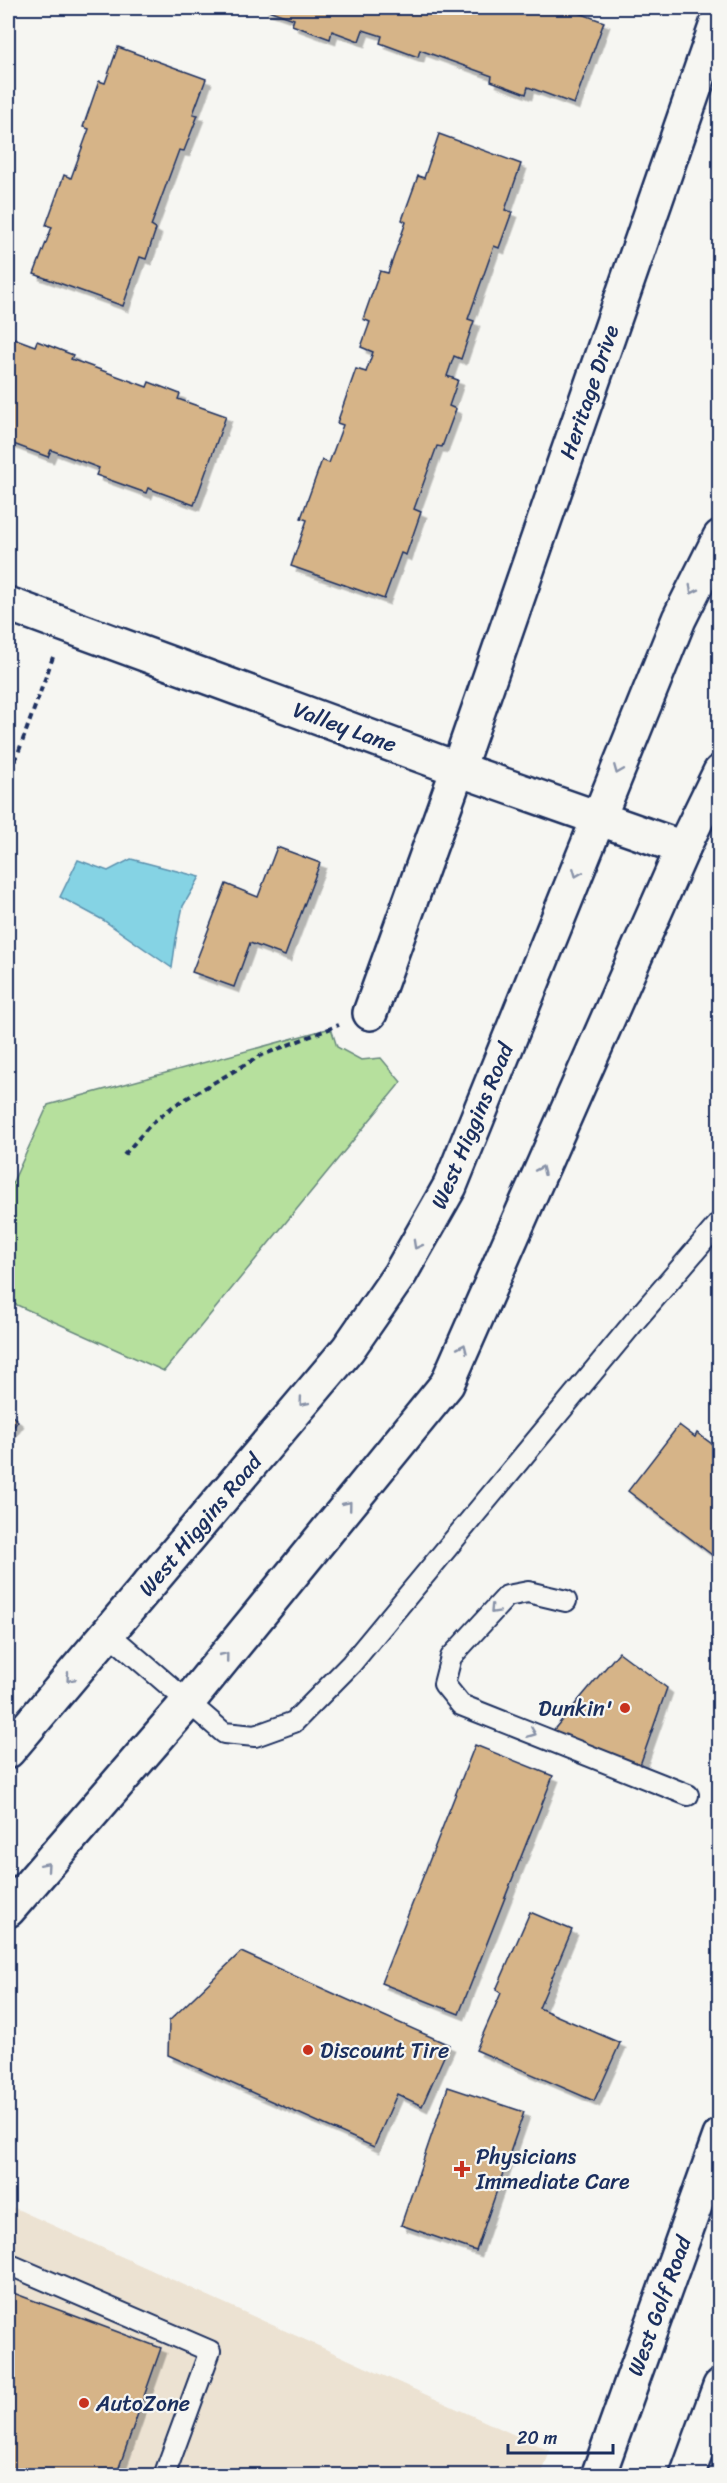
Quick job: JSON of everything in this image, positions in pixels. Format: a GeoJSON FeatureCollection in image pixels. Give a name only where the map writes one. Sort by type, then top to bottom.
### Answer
{"type":"FeatureCollection","features":[{"type":"Feature","properties":{"kind":"main road","name":"Heritage Drive"},"geometry":{"type":"LineString","coordinates":[[370,1013],[458,769],[720,15]]}},
{"type":"Feature","properties":{"kind":"main road","name":"West Higgins Road"},"geometry":{"type":"LineString","coordinates":[[8,1751],[348,1349],[400,1274],[450,1186],[679,619],[720,537]]}},
{"type":"Feature","properties":{"kind":"main road","name":"Valley Lane"},"geometry":{"type":"LineString","coordinates":[[8,604],[458,769],[683,848]]}},
{"type":"Feature","properties":{"kind":"main road"},"geometry":{"type":"LineString","coordinates":[[8,1910],[188,1702],[447,1384],[683,848],[720,772]]}},
{"type":"Feature","properties":{"kind":"main road","name":"West Golf Road"},"geometry":{"type":"LineString","coordinates":[[598,2475],[712,2177],[720,2136]]}},
{"type":"Feature","properties":{"kind":"main road"},"geometry":{"type":"LineString","coordinates":[[687,2475],[720,2386]]}},
{"type":"Feature","properties":{"kind":"lane"},"geometry":{"type":"LineString","coordinates":[[108,1633],[224,1733],[255,1736],[294,1722],[351,1664],[635,1321],[720,1222]]}},
{"type":"Feature","properties":{"kind":"lane"},"geometry":{"type":"LineString","coordinates":[[566,1601],[528,1592],[507,1596],[451,1657],[444,1684],[461,1705],[688,1795]]}},
{"type":"Feature","properties":{"kind":"lane"},"geometry":{"type":"LineString","coordinates":[[8,2264],[210,2351],[164,2475]]}},
{"type":"Feature","properties":{"kind":"path"},"geometry":{"type":"LineString","coordinates":[[8,781],[64,625]]}},
{"type":"Feature","properties":{"kind":"path"},"geometry":{"type":"LineString","coordinates":[[124,1155],[152,1124],[174,1105],[260,1056],[370,1013]]}},
{"type":"Feature","properties":{"kind":"shaded area"},"geometry":{"type":"Polygon","coordinates":[[[8,2205],[550,2451],[541,2476],[8,2476],[8,2205]]]}},
{"type":"Feature","properties":{"kind":"green space"},"geometry":{"type":"Polygon","coordinates":[[[331,1028],[337,1047],[361,1060],[381,1058],[401,1082],[164,1371],[8,1301],[8,1193],[48,1105],[331,1028]]]}},
{"type":"Feature","properties":{"kind":"water"},"geometry":{"type":"Polygon","coordinates":[[[131,859],[200,877],[183,906],[172,968],[103,920],[60,897],[78,860],[108,871],[131,859]]]}},
{"type":"Feature","properties":{"kind":"building"},"geometry":{"type":"Polygon","coordinates":[[[262,8],[566,8],[604,22],[574,104],[528,87],[526,94],[491,81],[492,76],[420,50],[418,57],[380,43],[382,36],[363,30],[359,41],[332,31],[330,39],[292,25],[294,19],[262,8]]]}},
{"type":"Feature","properties":{"kind":"building"},"geometry":{"type":"Polygon","coordinates":[[[118,47],[206,79],[193,114],[198,115],[184,151],[179,150],[151,226],[156,229],[146,259],[140,257],[123,306],[34,274],[52,227],[46,225],[64,175],[71,178],[89,129],[83,127],[99,81],[105,83],[118,47]]]}},
{"type":"Feature","properties":{"kind":"building"},"geometry":{"type":"Polygon","coordinates":[[[439,134],[521,164],[505,210],[512,212],[499,248],[494,246],[468,319],[474,321],[461,359],[454,356],[447,376],[458,380],[449,406],[456,409],[442,447],[437,446],[414,509],[421,512],[406,555],[401,553],[384,599],[291,566],[307,520],[301,518],[322,460],[329,463],[343,425],[337,423],[356,369],[366,372],[373,352],[361,347],[370,322],[363,319],[380,271],[388,273],[406,222],[402,220],[418,176],[424,178],[439,134]]]}},
{"type":"Feature","properties":{"kind":"building"},"geometry":{"type":"Polygon","coordinates":[[[8,336],[35,346],[37,341],[73,355],[71,359],[147,387],[149,382],[180,394],[178,399],[226,416],[194,505],[148,488],[146,493],[96,475],[99,468],[51,450],[48,457],[8,442],[8,336]]]}},
{"type":"Feature","properties":{"kind":"building"},"geometry":{"type":"Polygon","coordinates":[[[277,847],[320,863],[285,956],[250,943],[234,987],[192,972],[226,884],[258,897],[277,847]]]}},
{"type":"Feature","properties":{"kind":"building"},"geometry":{"type":"Polygon","coordinates":[[[8,1412],[18,1421],[8,1434],[8,1412]]]}},
{"type":"Feature","properties":{"kind":"building"},"geometry":{"type":"Polygon","coordinates":[[[679,1425],[695,1437],[697,1433],[720,1450],[720,1561],[628,1491],[679,1425]]]}},
{"type":"Feature","properties":{"kind":"building"},"geometry":{"type":"Polygon","coordinates":[[[619,1652],[667,1688],[640,1765],[551,1733],[619,1652]]]}},
{"type":"Feature","properties":{"kind":"building"},"geometry":{"type":"Polygon","coordinates":[[[475,1745],[553,1776],[459,2014],[381,1983],[475,1745]]]}},
{"type":"Feature","properties":{"kind":"building"},"geometry":{"type":"Polygon","coordinates":[[[530,1912],[572,1930],[539,2008],[620,2043],[594,2101],[476,2050],[501,1993],[496,1990],[530,1912]]]}},
{"type":"Feature","properties":{"kind":"building","name":"Discount Tire"},"geometry":{"type":"Polygon","coordinates":[[[241,1952],[449,2045],[422,2106],[397,2094],[374,2147],[168,2055],[169,2021],[241,1952]]]}},
{"type":"Feature","properties":{"kind":"building","name":"Physicians Immediate Care"},"geometry":{"type":"Polygon","coordinates":[[[448,2087],[524,2112],[476,2251],[401,2225],[448,2087]]]}},
{"type":"Feature","properties":{"kind":"building"},"geometry":{"type":"Polygon","coordinates":[[[8,2291],[161,2348],[116,2476],[8,2475],[8,2291]]]}},
{"type":"Feature","properties":{"kind":"place","name":"Dunkin'"},"geometry":{"type":"Point","coordinates":[625,1708]}},
{"type":"Feature","properties":{"kind":"place","name":"Discount Tire"},"geometry":{"type":"Point","coordinates":[308,2050]}},
{"type":"Feature","properties":{"kind":"place","name":"Physicians Immediate Care"},"geometry":{"type":"Point","coordinates":[462,2169]}},
{"type":"Feature","properties":{"kind":"place","name":"AutoZone"},"geometry":{"type":"Point","coordinates":[84,2403]}}]}
